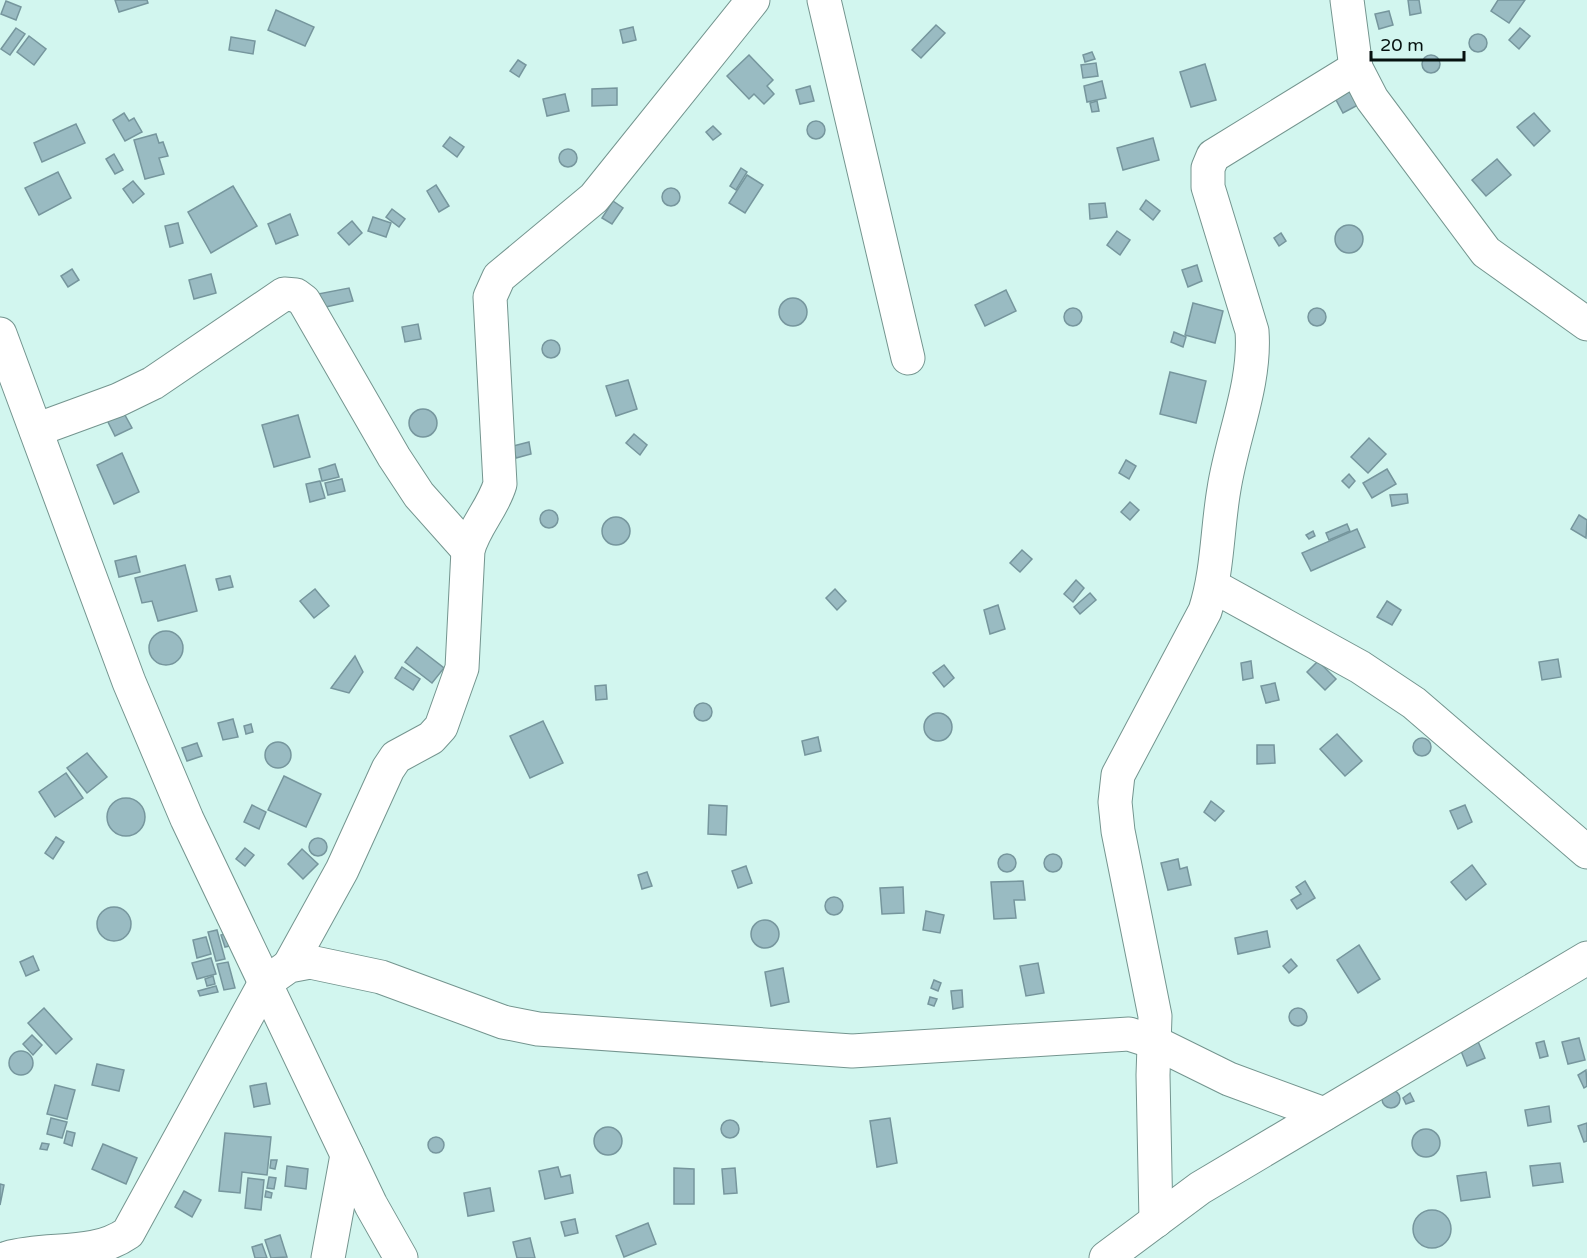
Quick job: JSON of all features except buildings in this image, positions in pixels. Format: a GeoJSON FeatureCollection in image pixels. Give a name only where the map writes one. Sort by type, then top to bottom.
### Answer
{"type":"FeatureCollection","features":[{"type":"Feature","properties":{"kind":"street"},"geometry":{"type":"LineString","coordinates":[[8,1258],[22,1254],[97,1250],[114,1244],[128,1233],[277,975],[342,870],[388,769],[396,757],[432,738],[441,727],[462,668],[468,550],[473,533],[496,499],[500,484],[490,297],[493,286],[499,277],[594,198],[753,0]]}},
{"type":"Feature","properties":{"kind":"street"},"geometry":{"type":"LineString","coordinates":[[824,0],[908,358]]}},
{"type":"Feature","properties":{"kind":"street"},"geometry":{"type":"LineString","coordinates":[[1347,0],[1356,68],[1372,99],[1486,252],[1587,324]]}},
{"type":"Feature","properties":{"kind":"street"},"geometry":{"type":"LineString","coordinates":[[1156,1221],[1155,1016],[1118,831],[1115,802],[1118,776],[1205,611],[1213,586],[1224,486],[1254,355],[1252,331],[1208,187],[1208,168],[1213,156],[1356,68]]}},
{"type":"Feature","properties":{"kind":"street"},"geometry":{"type":"LineString","coordinates":[[36,430],[118,400],[153,383],[284,294],[296,295],[304,301],[394,457],[419,495],[468,550]]}},
{"type":"Feature","properties":{"kind":"street"},"geometry":{"type":"LineString","coordinates":[[0,334],[129,682],[187,819],[277,975],[347,1155],[401,1258]]}},
{"type":"Feature","properties":{"kind":"street"},"geometry":{"type":"LineString","coordinates":[[1213,586],[1360,667],[1414,703],[1587,852]]}},
{"type":"Feature","properties":{"kind":"street"},"geometry":{"type":"LineString","coordinates":[[277,975],[310,962],[381,977],[503,1022],[550,1030],[852,1051],[1129,1034],[1154,1042],[1229,1079],[1324,1114]]}},
{"type":"Feature","properties":{"kind":"street"},"geometry":{"type":"LineString","coordinates":[[1106,1258],[1200,1188],[1324,1114],[1585,966]]}},
{"type":"Feature","properties":{"kind":"street"},"geometry":{"type":"LineString","coordinates":[[328,1258],[347,1155]]}}]}
